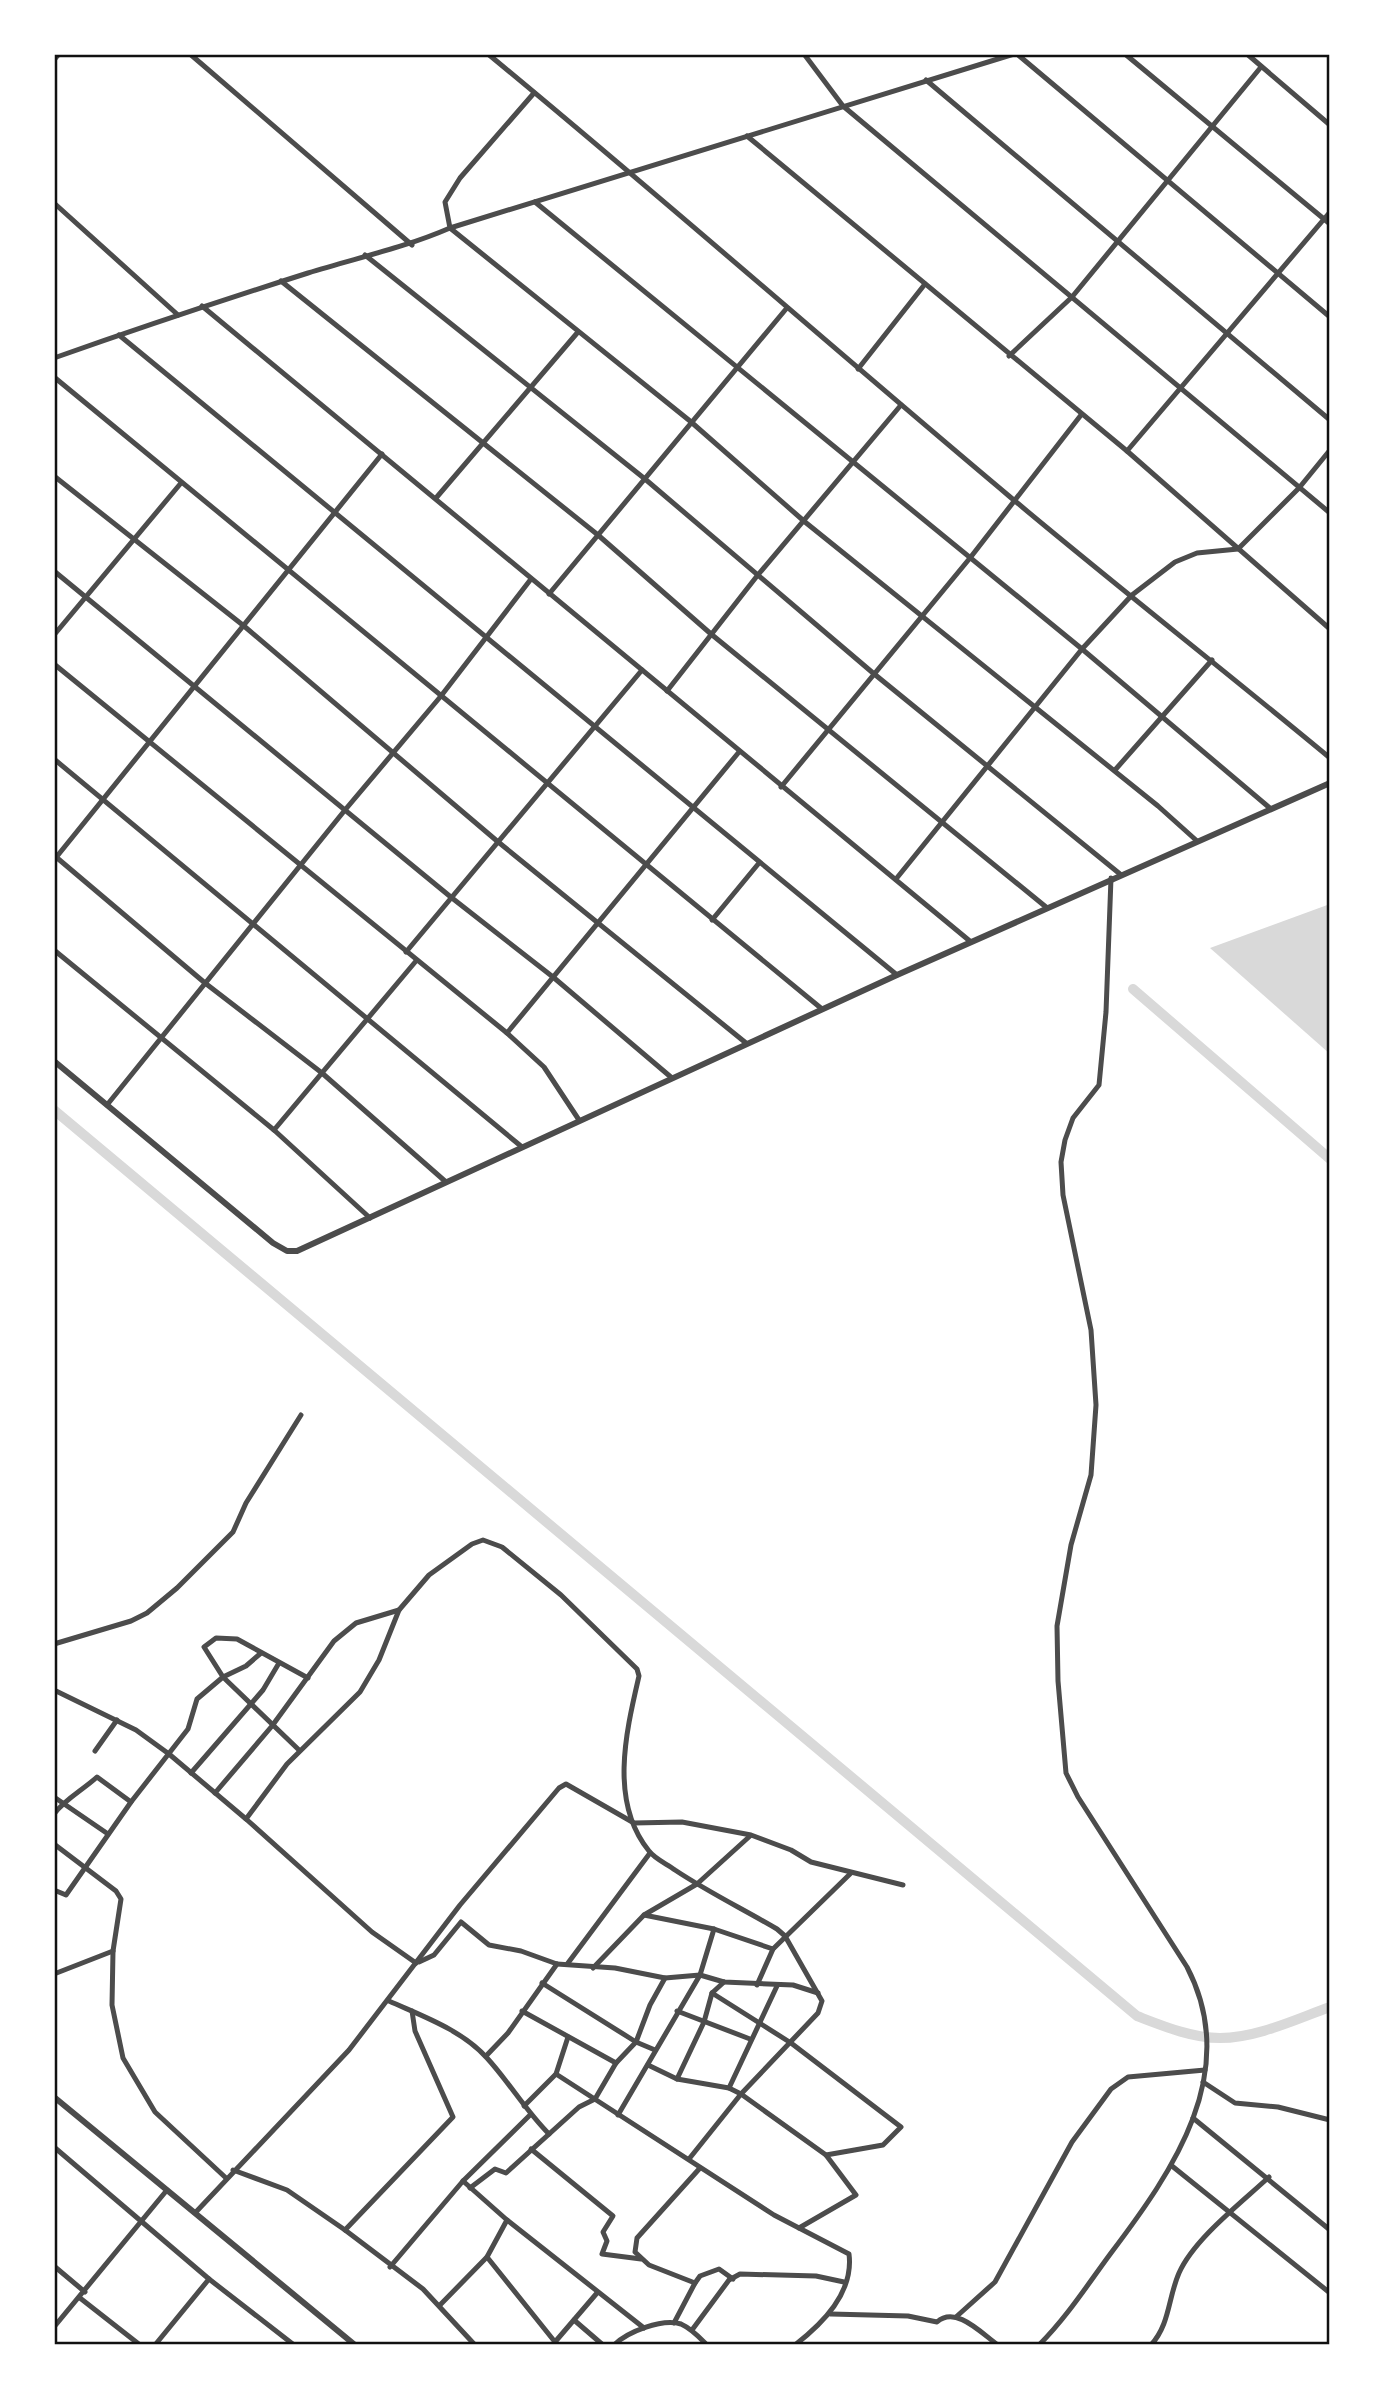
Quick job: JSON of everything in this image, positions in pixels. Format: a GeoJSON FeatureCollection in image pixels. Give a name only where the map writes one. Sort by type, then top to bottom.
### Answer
{"type":"FeatureCollection","features":[{"type":"Feature","properties":{"kind":"street"},"geometry":{"type":"LineString","coordinates":[[54,60],[59,54]]}},
{"type":"Feature","properties":{"kind":"street"},"geometry":{"type":"LineString","coordinates":[[190,54],[412,244]]}},
{"type":"Feature","properties":{"kind":"street"},"geometry":{"type":"LineString","coordinates":[[488,54],[630,171],[786,309],[1013,500],[1330,758]]}},
{"type":"Feature","properties":{"kind":"street"},"geometry":{"type":"LineString","coordinates":[[804,54],[843,106],[1330,513]]}},
{"type":"Feature","properties":{"kind":"street"},"geometry":{"type":"LineString","coordinates":[[54,358],[281,281],[365,255],[412,244],[450,228],[630,171],[1015,54],[1330,317]]}},
{"type":"Feature","properties":{"kind":"street"},"geometry":{"type":"LineString","coordinates":[[1125,54],[1330,224]]}},
{"type":"Feature","properties":{"kind":"street"},"geometry":{"type":"LineString","coordinates":[[1247,54],[1330,125]]}},
{"type":"Feature","properties":{"kind":"street"},"geometry":{"type":"LineString","coordinates":[[1009,356],[1072,297],[1261,67]]}},
{"type":"Feature","properties":{"kind":"street"},"geometry":{"type":"LineString","coordinates":[[926,80],[1330,420]]}},
{"type":"Feature","properties":{"kind":"street"},"geometry":{"type":"LineString","coordinates":[[534,93],[460,178],[444,202],[450,228],[690,421],[804,522],[1115,770],[1197,841]]}},
{"type":"Feature","properties":{"kind":"street"},"geometry":{"type":"LineString","coordinates":[[747,136],[1009,356],[1127,451],[1330,629]]}},
{"type":"Feature","properties":{"kind":"street"},"geometry":{"type":"LineString","coordinates":[[535,202],[1082,649],[1270,809]]}},
{"type":"Feature","properties":{"kind":"street"},"geometry":{"type":"LineString","coordinates":[[54,203],[178,315]]}},
{"type":"Feature","properties":{"kind":"street"},"geometry":{"type":"LineString","coordinates":[[1127,451],[1330,212]]}},
{"type":"Feature","properties":{"kind":"street"},"geometry":{"type":"LineString","coordinates":[[365,255],[645,479],[873,673],[1120,874]]}},
{"type":"Feature","properties":{"kind":"street"},"geometry":{"type":"LineString","coordinates":[[281,281],[598,535],[711,634],[1046,907]]}},
{"type":"Feature","properties":{"kind":"street"},"geometry":{"type":"LineString","coordinates":[[858,369],[925,284]]}},
{"type":"Feature","properties":{"kind":"street"},"geometry":{"type":"LineString","coordinates":[[202,306],[971,942]]}},
{"type":"Feature","properties":{"kind":"street"},"geometry":{"type":"LineString","coordinates":[[549,594],[690,421],[786,309]]}},
{"type":"Feature","properties":{"kind":"street"},"geometry":{"type":"LineString","coordinates":[[436,498],[480,443],[578,332]]}},
{"type":"Feature","properties":{"kind":"street"},"geometry":{"type":"LineString","coordinates":[[119,335],[897,975]]}},
{"type":"Feature","properties":{"kind":"street"},"geometry":{"type":"LineString","coordinates":[[54,377],[822,1009]]}},
{"type":"Feature","properties":{"kind":"street"},"geometry":{"type":"LineString","coordinates":[[667,691],[757,576],[901,405]]}},
{"type":"Feature","properties":{"kind":"street"},"geometry":{"type":"LineString","coordinates":[[781,787],[970,558],[1082,415]]}},
{"type":"Feature","properties":{"kind":"street"},"geometry":{"type":"LineString","coordinates":[[896,879],[1082,649],[1132,595],[1175,562],[1197,553],[1238,549],[1299,488],[1330,450]]}},
{"type":"Feature","properties":{"kind":"street"},"geometry":{"type":"LineString","coordinates":[[382,454],[55,858],[205,983],[322,1073],[446,1182]]}},
{"type":"Feature","properties":{"kind":"street"},"geometry":{"type":"LineString","coordinates":[[54,476],[244,626],[498,841],[746,1043]]}},
{"type":"Feature","properties":{"kind":"street"},"geometry":{"type":"LineString","coordinates":[[54,635],[181,483]]}},
{"type":"Feature","properties":{"kind":"street"},"geometry":{"type":"LineString","coordinates":[[54,571],[452,898],[553,976],[672,1078]]}},
{"type":"Feature","properties":{"kind":"street"},"geometry":{"type":"LineString","coordinates":[[107,1105],[392,752],[441,696],[531,579]]}},
{"type":"Feature","properties":{"kind":"street"},"geometry":{"type":"LineString","coordinates":[[1115,770],[1164,719],[1212,660]]}},
{"type":"Feature","properties":{"kind":"street"},"geometry":{"type":"LineString","coordinates":[[54,664],[507,1033],[544,1067],[579,1120]]}},
{"type":"Feature","properties":{"kind":"street"},"geometry":{"type":"LineString","coordinates":[[406,952],[642,670]]}},
{"type":"Feature","properties":{"kind":"street"},"geometry":{"type":"LineString","coordinates":[[507,1033],[739,752]]}},
{"type":"Feature","properties":{"kind":"street"},"geometry":{"type":"LineString","coordinates":[[54,759],[522,1147]]}},
{"type":"Feature","properties":{"kind":"street"},"geometry":{"type":"LineString","coordinates":[[54,1061],[288,1251],[314,1245],[746,1043],[1111,878],[1330,783]]}},
{"type":"Feature","properties":{"kind":"street"},"geometry":{"type":"LineString","coordinates":[[712,920],[759,863]]}},
{"type":"Feature","properties":{"kind":"street"},"geometry":{"type":"LineString","coordinates":[[1039,2345],[1069,2312],[1172,2166],[1193,2118],[1203,2082],[1208,2025],[1199,1991],[1187,1967],[1101,1836],[1066,1773],[1061,1729],[1057,1626],[1071,1545],[1091,1475],[1096,1405],[1091,1329],[1063,1195],[1061,1161],[1073,1118],[1099,1085],[1106,1012],[1111,878]]}},
{"type":"Feature","properties":{"kind":"street"},"geometry":{"type":"LineString","coordinates":[[54,950],[274,1130],[370,1218]]}},
{"type":"Feature","properties":{"kind":"street"},"geometry":{"type":"LineString","coordinates":[[274,1130],[366,1017],[416,961]]}},
{"type":"Feature","properties":{"kind":"street"},"geometry":{"type":"LineString","coordinates":[[54,1644],[131,1621],[147,1613],[177,1588],[233,1532],[246,1503],[301,1415]]}},
{"type":"Feature","properties":{"kind":"street"},"geometry":{"type":"LineString","coordinates":[[247,1819],[299,1750],[360,1692],[379,1660],[399,1610],[443,1562],[483,1540],[502,1547],[561,1595],[637,1669],[639,1676],[624,1750],[627,1796],[634,1824],[650,1853],[785,1936],[822,2001],[818,2013],[741,2094],[688,2159]]}},
{"type":"Feature","properties":{"kind":"street"},"geometry":{"type":"LineString","coordinates":[[215,1793],[272,1726],[322,1655],[347,1629],[399,1610]]}},
{"type":"Feature","properties":{"kind":"street"},"geometry":{"type":"LineString","coordinates":[[299,1750],[223,1678],[205,1651],[211,1640],[230,1638],[308,1678]]}},
{"type":"Feature","properties":{"kind":"street"},"geometry":{"type":"LineString","coordinates":[[54,1890],[66,1895],[131,1801],[191,1724],[197,1699],[223,1678],[246,1667],[261,1653]]}},
{"type":"Feature","properties":{"kind":"street"},"geometry":{"type":"LineString","coordinates":[[191,1773],[263,1690],[279,1663]]}},
{"type":"Feature","properties":{"kind":"street"},"geometry":{"type":"LineString","coordinates":[[54,1690],[117,1720],[169,1754],[247,1819],[351,1914],[416,1963]]}},
{"type":"Feature","properties":{"kind":"street"},"geometry":{"type":"LineString","coordinates":[[95,1751],[117,1720]]}},
{"type":"Feature","properties":{"kind":"street"},"geometry":{"type":"LineString","coordinates":[[54,1814],[62,1803],[97,1777],[131,1801]]}},
{"type":"Feature","properties":{"kind":"street"},"geometry":{"type":"LineString","coordinates":[[195,2213],[349,2050],[460,1905],[559,1788],[566,1784],[634,1824],[682,1822],[751,1835],[790,1850],[811,1863],[903,1885]]}},
{"type":"Feature","properties":{"kind":"street"},"geometry":{"type":"LineString","coordinates":[[54,1797],[108,1834]]}},
{"type":"Feature","properties":{"kind":"street"},"geometry":{"type":"LineString","coordinates":[[593,1968],[644,1915],[697,1884],[751,1835]]}},
{"type":"Feature","properties":{"kind":"street"},"geometry":{"type":"LineString","coordinates":[[54,1844],[116,1891],[121,1899],[113,1951],[112,2005],[123,2057],[155,2112],[226,2178]]}},
{"type":"Feature","properties":{"kind":"street"},"geometry":{"type":"LineString","coordinates":[[568,1963],[650,1853]]}},
{"type":"Feature","properties":{"kind":"street"},"geometry":{"type":"LineString","coordinates":[[757,1985],[773,1949],[850,1873]]}},
{"type":"Feature","properties":{"kind":"street"},"geometry":{"type":"LineString","coordinates":[[644,1915],[714,1929],[773,1949]]}},
{"type":"Feature","properties":{"kind":"street"},"geometry":{"type":"LineString","coordinates":[[416,1963],[433,1955],[461,1922],[489,1945],[521,1951],[558,1964],[615,1968],[665,1978],[700,1975],[724,1982],[806,1987],[818,1994]]}},
{"type":"Feature","properties":{"kind":"street"},"geometry":{"type":"LineString","coordinates":[[618,2115],[700,1975],[714,1929]]}},
{"type":"Feature","properties":{"kind":"street"},"geometry":{"type":"LineString","coordinates":[[54,1974],[113,1951]]}},
{"type":"Feature","properties":{"kind":"street"},"geometry":{"type":"LineString","coordinates":[[486,2056],[508,2033],[558,1964]]}},
{"type":"Feature","properties":{"kind":"street"},"geometry":{"type":"LineString","coordinates":[[470,2188],[495,2169],[506,2173],[579,2107],[595,2099],[616,2063],[636,2042],[650,2005],[665,1978]]}},
{"type":"Feature","properties":{"kind":"street"},"geometry":{"type":"LineString","coordinates":[[677,2079],[704,2022],[712,1993],[724,1982]]}},
{"type":"Feature","properties":{"kind":"street"},"geometry":{"type":"LineString","coordinates":[[542,1983],[636,2042],[655,2050]]}},
{"type":"Feature","properties":{"kind":"street"},"geometry":{"type":"LineString","coordinates":[[729,2088],[777,1986]]}},
{"type":"Feature","properties":{"kind":"street"},"geometry":{"type":"LineString","coordinates":[[712,1993],[791,2043],[901,2127],[883,2146],[826,2155]]}},
{"type":"Feature","properties":{"kind":"street"},"geometry":{"type":"LineString","coordinates":[[388,2001],[446,2027],[486,2056],[530,2115],[549,2134]]}},
{"type":"Feature","properties":{"kind":"street"},"geometry":{"type":"LineString","coordinates":[[345,2230],[453,2117],[415,2031],[412,2011]]}},
{"type":"Feature","properties":{"kind":"street"},"geometry":{"type":"LineString","coordinates":[[522,2011],[616,2063]]}},
{"type":"Feature","properties":{"kind":"street"},"geometry":{"type":"LineString","coordinates":[[677,2011],[750,2039]]}},
{"type":"Feature","properties":{"kind":"street"},"geometry":{"type":"LineString","coordinates":[[524,2106],[556,2074],[568,2037]]}},
{"type":"Feature","properties":{"kind":"street"},"geometry":{"type":"LineString","coordinates":[[648,2066],[677,2079],[729,2088],[826,2155],[856,2195],[799,2229]]}},
{"type":"Feature","properties":{"kind":"street"},"geometry":{"type":"LineString","coordinates":[[956,2317],[996,2282],[1072,2142],[1111,2089],[1128,2077],[1205,2070]]}},
{"type":"Feature","properties":{"kind":"street"},"geometry":{"type":"LineString","coordinates":[[556,2074],[799,2229],[849,2254],[844,2282],[831,2314],[794,2345]]}},
{"type":"Feature","properties":{"kind":"street"},"geometry":{"type":"LineString","coordinates":[[1203,2082],[1235,2103],[1278,2107],[1330,2120]]}},
{"type":"Feature","properties":{"kind":"street"},"geometry":{"type":"LineString","coordinates":[[54,2097],[355,2345]]}},
{"type":"Feature","properties":{"kind":"street"},"geometry":{"type":"LineString","coordinates":[[390,2267],[463,2181],[530,2115]]}},
{"type":"Feature","properties":{"kind":"street"},"geometry":{"type":"LineString","coordinates":[[1193,2118],[1269,2177],[1330,2230]]}},
{"type":"Feature","properties":{"kind":"street"},"geometry":{"type":"LineString","coordinates":[[54,2147],[143,2220],[209,2279],[294,2345]]}},
{"type":"Feature","properties":{"kind":"street"},"geometry":{"type":"LineString","coordinates":[[531,2149],[613,2216],[603,2232],[607,2241],[602,2254],[641,2259],[695,2283]]}},
{"type":"Feature","properties":{"kind":"street"},"geometry":{"type":"LineString","coordinates":[[1172,2166],[1330,2293]]}},
{"type":"Feature","properties":{"kind":"street"},"geometry":{"type":"LineString","coordinates":[[641,2259],[635,2252],[637,2238],[700,2168]]}},
{"type":"Feature","properties":{"kind":"street"},"geometry":{"type":"LineString","coordinates":[[233,2171],[287,2190],[345,2230],[423,2290],[475,2345]]}},
{"type":"Feature","properties":{"kind":"street"},"geometry":{"type":"LineString","coordinates":[[1151,2345],[1165,2324],[1179,2273],[1196,2247],[1269,2177]]}},
{"type":"Feature","properties":{"kind":"street"},"geometry":{"type":"LineString","coordinates":[[463,2181],[507,2220],[644,2328]]}},
{"type":"Feature","properties":{"kind":"street"},"geometry":{"type":"LineString","coordinates":[[54,2327],[167,2190]]}},
{"type":"Feature","properties":{"kind":"street"},"geometry":{"type":"LineString","coordinates":[[439,2305],[487,2257],[507,2220]]}},
{"type":"Feature","properties":{"kind":"street"},"geometry":{"type":"LineString","coordinates":[[487,2257],[554,2344],[597,2293]]}},
{"type":"Feature","properties":{"kind":"street"},"geometry":{"type":"LineString","coordinates":[[54,2266],[85,2292]]}},
{"type":"Feature","properties":{"kind":"street"},"geometry":{"type":"LineString","coordinates":[[674,2323],[701,2276],[719,2269],[734,2280]]}},
{"type":"Feature","properties":{"kind":"street"},"geometry":{"type":"LineString","coordinates":[[692,2330],[729,2280],[734,2280],[740,2274],[781,2274],[844,2282]]}},
{"type":"Feature","properties":{"kind":"street"},"geometry":{"type":"LineString","coordinates":[[155,2345],[209,2279]]}},
{"type":"Feature","properties":{"kind":"street"},"geometry":{"type":"LineString","coordinates":[[80,2298],[140,2345]]}},
{"type":"Feature","properties":{"kind":"street"},"geometry":{"type":"LineString","coordinates":[[831,2314],[908,2316],[937,2322],[943,2317],[956,2317],[998,2345]]}},
{"type":"Feature","properties":{"kind":"street"},"geometry":{"type":"LineString","coordinates":[[574,2320],[603,2345]]}},
{"type":"Feature","properties":{"kind":"street"},"geometry":{"type":"LineString","coordinates":[[614,2345],[631,2331],[674,2323],[692,2330],[707,2345]]}},
{"type":"Feature","properties":{"kind":"shaded area"},"geometry":{"type":"Polygon","coordinates":[[[1330,904],[1330,1054],[1210,948],[1330,904]]]}},
{"type":"Feature","properties":{"kind":"waterway"},"geometry":{"type":"LineString","coordinates":[[1133,989],[1330,1159]]}},
{"type":"Feature","properties":{"kind":"waterway"},"geometry":{"type":"LineString","coordinates":[[54,1110],[1137,2016],[1188,2034],[1220,2038],[1248,2035],[1330,2007]]}}]}
